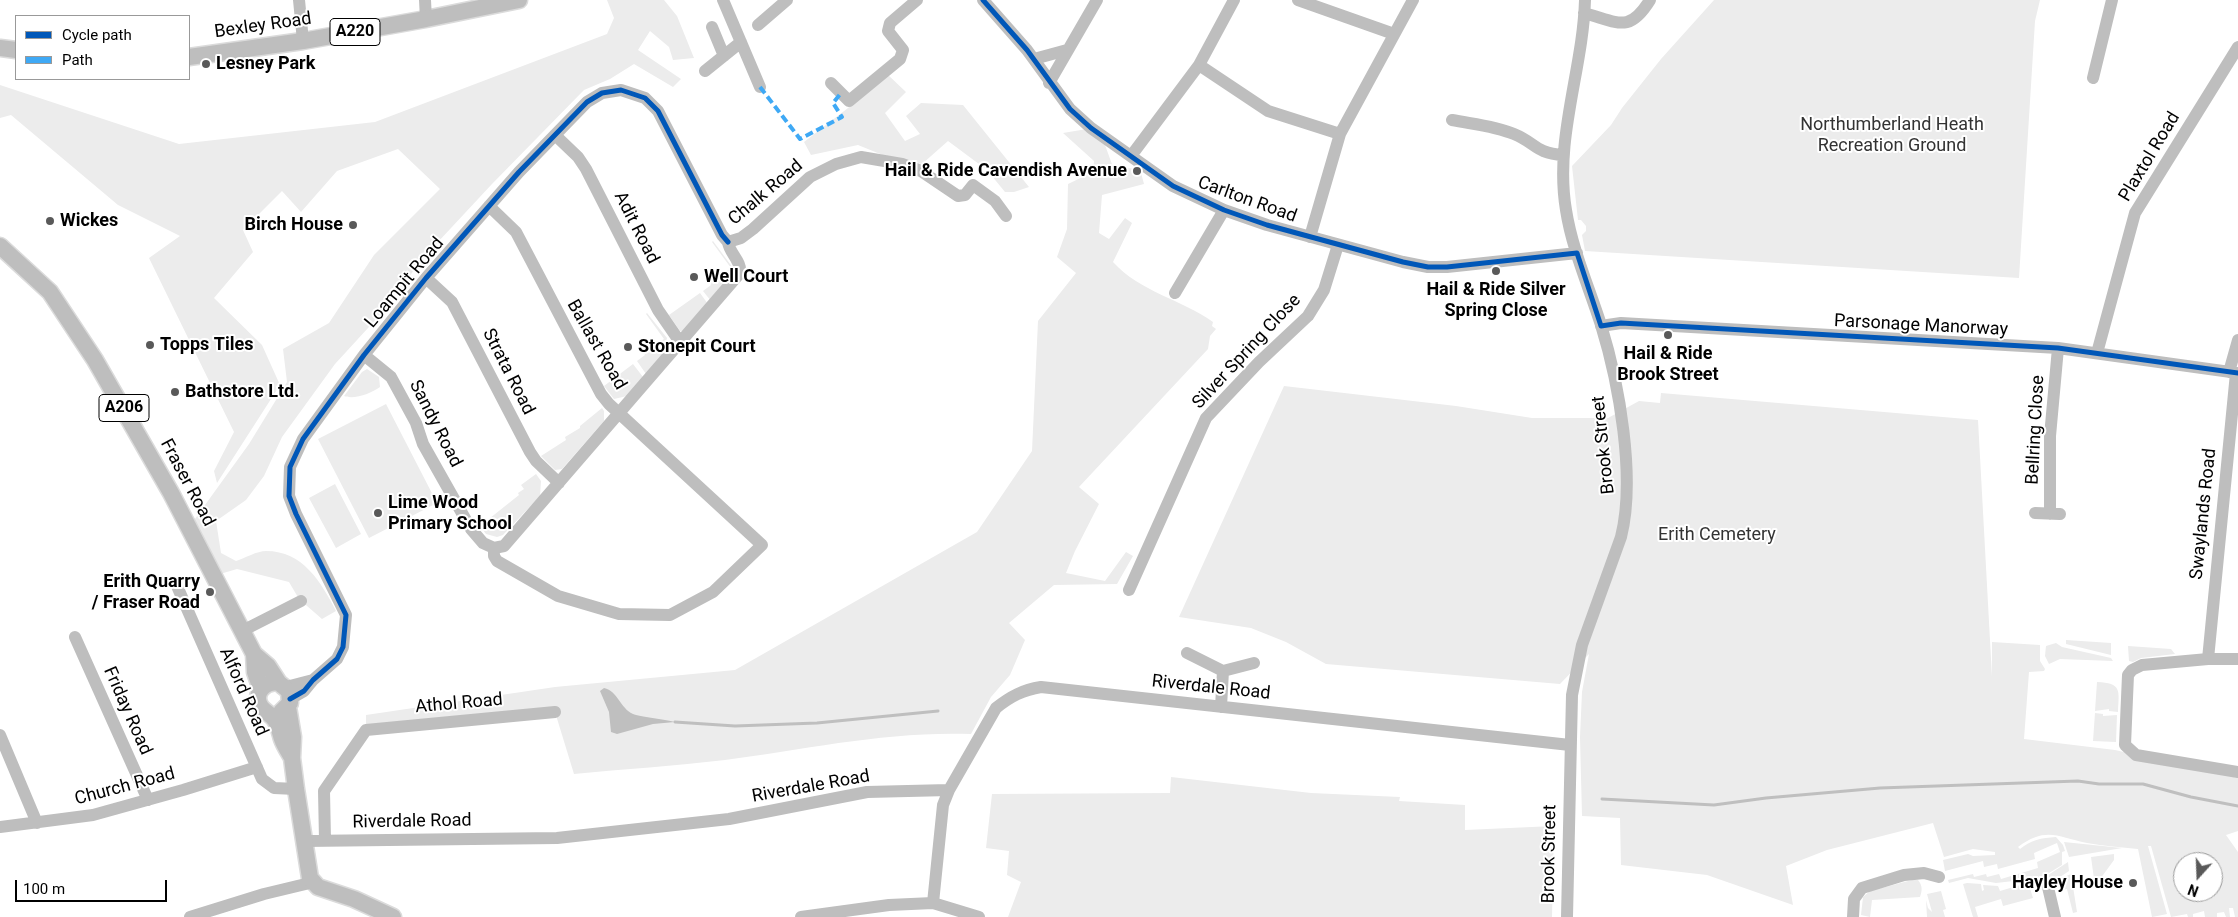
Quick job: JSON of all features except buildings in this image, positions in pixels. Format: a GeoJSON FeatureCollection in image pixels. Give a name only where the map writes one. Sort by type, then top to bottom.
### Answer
{"type":"FeatureCollection","features":[{"type":"Feature","properties":{"kind":"main road","name":"Bexley Road"},"geometry":{"type":"LineString","coordinates":[[190,56],[303,41],[519,0]]}},
{"type":"Feature","properties":{"kind":"main road"},"geometry":{"type":"LineString","coordinates":[[0,48],[15,50]]}},
{"type":"Feature","properties":{"kind":"main road","name":"Fraser Road"},"geometry":{"type":"LineString","coordinates":[[0,246],[50,292],[95,360],[171,493],[254,654],[261,690],[259,702],[276,722],[282,740],[292,758]]}},
{"type":"Feature","properties":{"kind":"main road","name":"Fraser Road"},"geometry":{"type":"LineString","coordinates":[[254,654],[268,666],[286,694],[293,737],[292,758],[307,868],[314,882]]}},
{"type":"Feature","properties":{"kind":"main road"},"geometry":{"type":"LineString","coordinates":[[261,690],[267,684],[286,694],[282,712],[270,714]]}},
{"type":"Feature","properties":{"kind":"main road"},"geometry":{"type":"LineString","coordinates":[[314,882],[318,887],[354,898],[393,917]]}},
{"type":"Feature","properties":{"kind":"street"},"geometry":{"type":"LineString","coordinates":[[299,0],[303,41]]}},
{"type":"Feature","properties":{"kind":"street"},"geometry":{"type":"LineString","coordinates":[[425,0],[426,19]]}},
{"type":"Feature","properties":{"kind":"street"},"geometry":{"type":"LineString","coordinates":[[723,0],[760,87]]}},
{"type":"Feature","properties":{"kind":"street"},"geometry":{"type":"LineString","coordinates":[[758,25],[788,0]]}},
{"type":"Feature","properties":{"kind":"street"},"geometry":{"type":"LineString","coordinates":[[831,83],[849,101],[900,59],[903,50],[888,31],[890,23],[917,0]]}},
{"type":"Feature","properties":{"kind":"street","name":"Carlton Road"},"geometry":{"type":"LineString","coordinates":[[983,0],[1034,59],[1049,83],[1077,116],[1173,186],[1224,210],[1338,245],[1428,267],[1447,267],[1577,253]]}},
{"type":"Feature","properties":{"kind":"street"},"geometry":{"type":"LineString","coordinates":[[1049,83],[1097,0]]}},
{"type":"Feature","properties":{"kind":"street"},"geometry":{"type":"LineString","coordinates":[[1131,156],[1199,65],[1234,0]]}},
{"type":"Feature","properties":{"kind":"street"},"geometry":{"type":"LineString","coordinates":[[1298,0],[1394,34]]}},
{"type":"Feature","properties":{"kind":"street"},"geometry":{"type":"LineString","coordinates":[[1310,237],[1340,134],[1413,0]]}},
{"type":"Feature","properties":{"kind":"street"},"geometry":{"type":"LineString","coordinates":[[1584,6],[1623,23],[1634,21],[1650,0]]}},
{"type":"Feature","properties":{"kind":"street"},"geometry":{"type":"LineString","coordinates":[[2093,78],[2112,0]]}},
{"type":"Feature","properties":{"kind":"street","name":"Brook Street"},"geometry":{"type":"LineString","coordinates":[[1570,917],[1570,745],[1572,695],[1576,670],[1587,628],[1608,577],[1626,520],[1628,494],[1627,464],[1617,394],[1601,326],[1577,253],[1566,209],[1563,155],[1584,6]]}},
{"type":"Feature","properties":{"kind":"street"},"geometry":{"type":"LineString","coordinates":[[712,27],[724,56]]}},
{"type":"Feature","properties":{"kind":"street"},"geometry":{"type":"LineString","coordinates":[[705,71],[741,42]]}},
{"type":"Feature","properties":{"kind":"street","name":"Plaxtol Road"},"geometry":{"type":"LineString","coordinates":[[2097,353],[2135,213],[2238,47]]}},
{"type":"Feature","properties":{"kind":"street"},"geometry":{"type":"LineString","coordinates":[[1034,59],[1067,50]]}},
{"type":"Feature","properties":{"kind":"street"},"geometry":{"type":"LineString","coordinates":[[1199,65],[1268,111],[1340,134]]}},
{"type":"Feature","properties":{"kind":"street","name":"Loampit Road"},"geometry":{"type":"LineString","coordinates":[[286,694],[304,692],[337,659],[343,647],[346,615],[293,506],[288,485],[290,467],[303,439],[364,355],[426,278],[555,134],[587,102],[602,93],[621,90],[645,98],[663,119],[740,267],[740,272],[680,342]]}},
{"type":"Feature","properties":{"kind":"street"},"geometry":{"type":"LineString","coordinates":[[1452,120],[1507,131],[1529,142],[1539,150],[1549,154],[1563,155]]}},
{"type":"Feature","properties":{"kind":"street","name":"Adit Road"},"geometry":{"type":"LineString","coordinates":[[555,134],[578,157],[586,169],[658,310],[680,342]]}},
{"type":"Feature","properties":{"kind":"street","name":"Chalk Road"},"geometry":{"type":"LineString","coordinates":[[728,242],[741,238],[753,229],[810,177],[836,164],[861,157],[902,164],[921,171],[958,196],[965,195],[973,185],[995,201],[1006,216]]}},
{"type":"Feature","properties":{"kind":"street","name":"Ballast Road"},"geometry":{"type":"LineString","coordinates":[[489,206],[516,232],[591,380],[609,404],[762,545]]}},
{"type":"Feature","properties":{"kind":"street"},"geometry":{"type":"LineString","coordinates":[[1175,293],[1224,210]]}},
{"type":"Feature","properties":{"kind":"street","name":"Silver Spring Close"},"geometry":{"type":"LineString","coordinates":[[1128,590],[1206,418],[1259,362],[1308,316],[1324,290],[1338,245]]}},
{"type":"Feature","properties":{"kind":"street","name":"Strata Road"},"geometry":{"type":"LineString","coordinates":[[426,278],[452,302],[487,366],[530,452],[536,461],[559,483]]}},
{"type":"Feature","properties":{"kind":"street","name":"Parsonage Manorway"},"geometry":{"type":"LineString","coordinates":[[1601,326],[1620,323],[2058,348],[2234,373]]}},
{"type":"Feature","properties":{"kind":"street","name":"Swaylands Road"},"geometry":{"type":"LineString","coordinates":[[2208,659],[2238,340]]}},
{"type":"Feature","properties":{"kind":"street"},"geometry":{"type":"LineString","coordinates":[[494,548],[504,546],[680,342]]}},
{"type":"Feature","properties":{"kind":"street","name":"Bellring Close"},"geometry":{"type":"LineString","coordinates":[[2035,513],[2055,514],[2050,436],[2058,348]]}},
{"type":"Feature","properties":{"kind":"street","name":"Sandy Road"},"geometry":{"type":"LineString","coordinates":[[364,355],[381,367],[395,384],[416,423],[423,444],[471,529],[484,543],[494,548],[494,556],[497,561],[558,596],[619,614],[670,615],[713,592],[762,545]]}},
{"type":"Feature","properties":{"kind":"street","name":"Alford Road"},"geometry":{"type":"LineString","coordinates":[[177,586],[262,779],[274,788],[296,789]]}},
{"type":"Feature","properties":{"kind":"street"},"geometry":{"type":"LineString","coordinates":[[242,631],[301,601]]}},
{"type":"Feature","properties":{"kind":"street","name":"Friday Road"},"geometry":{"type":"LineString","coordinates":[[75,637],[148,800]]}},
{"type":"Feature","properties":{"kind":"street"},"geometry":{"type":"LineString","coordinates":[[1187,653],[1223,671],[1254,663]]}},
{"type":"Feature","properties":{"kind":"street"},"geometry":{"type":"LineString","coordinates":[[2238,659],[2208,659],[2142,665],[2132,670],[2128,675],[2125,744],[2136,755],[2238,772]]}},
{"type":"Feature","properties":{"kind":"street"},"geometry":{"type":"LineString","coordinates":[[1221,707],[1223,671]]}},
{"type":"Feature","properties":{"kind":"street","name":"Riverdale Road"},"geometry":{"type":"LineString","coordinates":[[304,841],[556,838],[729,819],[867,792],[949,790],[996,708],[1007,698],[1024,689],[1041,687],[1570,745]]}},
{"type":"Feature","properties":{"kind":"street","name":"Athol Road"},"geometry":{"type":"LineString","coordinates":[[325,840],[324,791],[366,730],[555,712]]}},
{"type":"Feature","properties":{"kind":"street"},"geometry":{"type":"LineString","coordinates":[[0,735],[37,823]]}},
{"type":"Feature","properties":{"kind":"street","name":"Church Road"},"geometry":{"type":"LineString","coordinates":[[0,827],[75,818],[148,800],[256,767]]}},
{"type":"Feature","properties":{"kind":"street"},"geometry":{"type":"LineString","coordinates":[[933,903],[943,805],[949,790]]}},
{"type":"Feature","properties":{"kind":"street"},"geometry":{"type":"LineString","coordinates":[[1853,917],[1854,899],[1862,888],[1904,875],[1924,873],[1939,877]]}},
{"type":"Feature","properties":{"kind":"street"},"geometry":{"type":"LineString","coordinates":[[190,917],[264,894],[314,882]]}},
{"type":"Feature","properties":{"kind":"street"},"geometry":{"type":"LineString","coordinates":[[2047,883],[2055,917]]}},
{"type":"Feature","properties":{"kind":"street"},"geometry":{"type":"LineString","coordinates":[[801,917],[889,905],[933,903],[979,917]]}},
{"type":"Feature","properties":{"kind":"green space"},"geometry":{"type":"Polygon","coordinates":[[[607,0],[664,0],[677,16],[694,58],[673,60],[669,47],[650,31],[638,50],[681,79],[673,87],[634,64],[610,79],[584,90],[424,257],[379,316],[335,364],[282,437],[264,476],[246,500],[216,521],[221,553],[236,561],[262,551],[279,552],[290,556],[300,562],[317,579],[336,611],[322,619],[299,599],[289,582],[237,569],[220,574],[192,523],[249,444],[287,382],[283,349],[329,323],[374,255],[440,189],[398,149],[337,171],[301,212],[282,191],[243,230],[253,252],[214,298],[262,345],[280,385],[217,483],[214,471],[234,432],[149,258],[180,236],[118,205],[11,115],[0,118],[0,85],[179,144],[375,122],[607,34],[614,18],[607,0]]]}},
{"type":"Feature","properties":{"kind":"green space","name":"Northumberland Heath Recreation Ground"},"geometry":{"type":"Polygon","coordinates":[[[1714,0],[2040,0],[2035,21],[2019,278],[1585,251],[1582,235],[1586,231],[1586,226],[1581,220],[1578,220],[1572,166],[1611,125],[1661,59],[1714,0]]]}},
{"type":"Feature","properties":{"kind":"green space"},"geometry":{"type":"Polygon","coordinates":[[[886,73],[906,92],[885,113],[905,141],[920,134],[906,116],[921,103],[963,105],[1029,187],[1014,192],[1005,192],[987,170],[948,141],[922,164],[895,160],[858,145],[811,155],[804,142],[848,108],[886,73]]]}},
{"type":"Feature","properties":{"kind":"green space"},"geometry":{"type":"Polygon","coordinates":[[[1087,129],[1105,145],[1113,167],[1140,169],[1144,184],[1102,195],[1099,233],[1109,239],[1125,218],[1132,223],[1113,262],[1136,281],[1201,314],[1213,322],[1212,326],[1216,329],[1210,336],[1208,349],[1079,487],[1099,504],[1066,573],[1105,581],[1126,552],[1133,556],[1117,584],[1054,585],[1009,623],[1025,640],[1010,675],[991,697],[971,734],[909,735],[878,738],[725,760],[574,774],[555,712],[366,730],[366,715],[555,687],[735,670],[977,532],[1032,451],[1038,321],[1076,273],[1057,257],[1067,229],[1068,184],[1093,172],[1094,161],[1063,133],[1087,129]]]}},
{"type":"Feature","properties":{"kind":"green space"},"geometry":{"type":"Polygon","coordinates":[[[713,241],[733,268],[730,278],[711,301],[703,291],[711,285],[710,283],[731,268],[713,241]]]}},
{"type":"Feature","properties":{"kind":"green space"},"geometry":{"type":"Polygon","coordinates":[[[700,293],[708,304],[685,331],[680,331],[669,315],[700,293]]]}},
{"type":"Feature","properties":{"kind":"green space"},"geometry":{"type":"Polygon","coordinates":[[[647,313],[667,338],[662,356],[646,374],[637,361],[645,355],[644,353],[664,339],[647,313]]]}},
{"type":"Feature","properties":{"kind":"green space"},"geometry":{"type":"Polygon","coordinates":[[[633,364],[643,377],[627,396],[614,399],[604,386],[633,364]]]}},
{"type":"Feature","properties":{"kind":"green space"},"geometry":{"type":"Polygon","coordinates":[[[367,369],[379,377],[380,387],[363,395],[344,396],[362,372],[367,369]]]}},
{"type":"Feature","properties":{"kind":"green space","name":"Erith Cemetery"},"geometry":{"type":"Polygon","coordinates":[[[1284,386],[1456,406],[1532,418],[1608,418],[1639,401],[1660,403],[1661,393],[1978,420],[1992,677],[1992,642],[2040,645],[2040,661],[2045,669],[2044,671],[2029,672],[2024,739],[2115,750],[2238,778],[2238,831],[2226,835],[2238,852],[2238,917],[2235,917],[2233,908],[2229,908],[2230,917],[2226,917],[2224,912],[2217,913],[2217,917],[2205,917],[2204,911],[2193,914],[2193,917],[2188,917],[2187,914],[2171,917],[2151,846],[2148,846],[2167,914],[2152,917],[2138,849],[2093,844],[2060,836],[2044,835],[2018,847],[2020,849],[2036,840],[2056,837],[2063,845],[2065,851],[2062,852],[2062,865],[2036,881],[2031,879],[1996,883],[1968,878],[1949,883],[1948,880],[1973,874],[1974,877],[1986,874],[1987,877],[1999,874],[2001,879],[2038,868],[2037,862],[2060,852],[2057,843],[2034,853],[2035,859],[1998,869],[1997,864],[1984,867],[1983,861],[1945,871],[1943,860],[1968,854],[1973,856],[1995,855],[1995,852],[1973,849],[1944,857],[1933,823],[1827,850],[1786,866],[1793,905],[1707,875],[1621,865],[1620,818],[1582,816],[1580,737],[1582,692],[1589,654],[1560,684],[1326,664],[1286,642],[1251,628],[1179,617],[1284,386]]]}},
{"type":"Feature","properties":{"kind":"green space"},"geometry":{"type":"Polygon","coordinates":[[[386,404],[437,503],[369,538],[318,439],[386,404]]]}},
{"type":"Feature","properties":{"kind":"green space"},"geometry":{"type":"Polygon","coordinates":[[[602,408],[604,411],[604,421],[562,469],[555,470],[541,456],[566,440],[565,437],[580,428],[602,408]]]}},
{"type":"Feature","properties":{"kind":"green space"},"geometry":{"type":"Polygon","coordinates":[[[536,474],[541,481],[540,496],[503,535],[497,537],[486,534],[480,526],[519,495],[518,493],[524,489],[521,485],[536,474]]]}},
{"type":"Feature","properties":{"kind":"green space"},"geometry":{"type":"Polygon","coordinates":[[[335,484],[361,534],[336,548],[309,498],[335,484]]]}},
{"type":"Feature","properties":{"kind":"green space"},"geometry":{"type":"Polygon","coordinates":[[[2066,640],[2111,643],[2111,655],[2066,644],[2066,640]]]}},
{"type":"Feature","properties":{"kind":"green space"},"geometry":{"type":"Polygon","coordinates":[[[2056,643],[2062,647],[2111,658],[2113,661],[2060,659],[2049,664],[2045,656],[2046,646],[2056,643]]]}},
{"type":"Feature","properties":{"kind":"green space"},"geometry":{"type":"Polygon","coordinates":[[[2128,646],[2171,649],[2175,654],[2141,658],[2133,662],[2129,661],[2128,646]]]}},
{"type":"Feature","properties":{"kind":"green space"},"geometry":{"type":"Polygon","coordinates":[[[2097,682],[2115,686],[2119,698],[2118,712],[2109,711],[2109,709],[2095,711],[2097,682]]]}},
{"type":"Feature","properties":{"kind":"green space"},"geometry":{"type":"Polygon","coordinates":[[[2095,713],[2103,714],[2103,716],[2117,715],[2116,742],[2093,741],[2095,713]]]}},
{"type":"Feature","properties":{"kind":"green space"},"geometry":{"type":"Polygon","coordinates":[[[1171,777],[1311,793],[1400,797],[1399,801],[1465,805],[1465,830],[1554,826],[1552,917],[1008,917],[1021,882],[1007,875],[1009,851],[986,848],[992,794],[1170,793],[1171,777]]]}},
{"type":"Feature","properties":{"kind":"green space"},"geometry":{"type":"Polygon","coordinates":[[[2064,842],[2122,848],[2069,857],[2064,842]]]}},
{"type":"Feature","properties":{"kind":"green space"},"geometry":{"type":"Polygon","coordinates":[[[2114,854],[2114,860],[2095,886],[2091,857],[2114,854]]]}},
{"type":"Feature","properties":{"kind":"green space"},"geometry":{"type":"Polygon","coordinates":[[[2068,862],[2069,871],[2057,879],[2033,885],[2032,883],[2036,883],[2068,862]]]}},
{"type":"Feature","properties":{"kind":"green space"},"geometry":{"type":"Polygon","coordinates":[[[2071,874],[2077,912],[2073,913],[2067,889],[2063,890],[2060,879],[2071,874]]]}},
{"type":"Feature","properties":{"kind":"green space"},"geometry":{"type":"Polygon","coordinates":[[[1918,880],[1921,884],[1922,891],[1920,897],[1872,900],[1870,917],[1861,915],[1863,897],[1870,891],[1918,880]]]}},
{"type":"Feature","properties":{"kind":"green space"},"geometry":{"type":"Polygon","coordinates":[[[2027,883],[2033,898],[2003,906],[2001,899],[1975,907],[1978,917],[1973,917],[1963,884],[1981,884],[1982,891],[1984,890],[1983,885],[1998,886],[2000,891],[2027,883]]]}},
{"type":"Feature","properties":{"kind":"green space"},"geometry":{"type":"Polygon","coordinates":[[[1941,891],[1946,909],[1943,910],[1945,917],[1927,917],[1926,900],[1928,908],[1932,912],[1927,894],[1941,891]]]}},
{"type":"Feature","properties":{"kind":"shaded area"},"geometry":{"type":"Polygon","coordinates":[[[604,688],[613,692],[625,708],[633,714],[675,722],[653,724],[617,734],[611,732],[609,712],[600,691],[604,688]]]}},
{"type":"Feature","properties":{"kind":"waterway"},"geometry":{"type":"LineString","coordinates":[[675,722],[735,726],[817,723],[938,711]]}},
{"type":"Feature","properties":{"kind":"waterway"},"geometry":{"type":"LineString","coordinates":[[1602,799],[1714,805],[1766,798],[1880,788],[2078,781],[2099,784],[2143,784],[2191,797],[2238,806]]}},
{"type":"Feature","properties":{"kind":"marked path"},"geometry":{"type":"LineString","coordinates":[[760,87],[800,139],[842,117],[833,103],[841,93]]}},
{"type":"Feature","properties":{"kind":"cycle path"},"geometry":{"type":"LineString","coordinates":[[983,0],[1027,50],[1070,109],[1091,128],[1173,186],[1224,210],[1267,225],[1428,267],[1447,267],[1577,253],[1601,326],[1621,323],[2058,348],[2238,373]]}},
{"type":"Feature","properties":{"kind":"cycle path"},"geometry":{"type":"LineString","coordinates":[[290,699],[304,691],[313,680],[337,659],[343,647],[346,615],[289,496],[290,467],[303,439],[364,355],[426,278],[519,172],[587,102],[602,93],[621,90],[645,98],[658,111],[722,235],[728,242]]}},
{"type":"Feature","properties":{"kind":"place","name":"Lesney Park"},"geometry":{"type":"Point","coordinates":[206,64]}},
{"type":"Feature","properties":{"kind":"place","name":"Hail & Ride Cavendish Avenue"},"geometry":{"type":"Point","coordinates":[1137,171]}},
{"type":"Feature","properties":{"kind":"place","name":"Wickes"},"geometry":{"type":"Point","coordinates":[50,221]}},
{"type":"Feature","properties":{"kind":"place","name":"Birch House"},"geometry":{"type":"Point","coordinates":[353,225]}},
{"type":"Feature","properties":{"kind":"place","name":"Hail & Ride Silver Spring Close"},"geometry":{"type":"Point","coordinates":[1496,271]}},
{"type":"Feature","properties":{"kind":"place","name":"Well Court"},"geometry":{"type":"Point","coordinates":[694,277]}},
{"type":"Feature","properties":{"kind":"place","name":"Hail & Ride Brook Street"},"geometry":{"type":"Point","coordinates":[1668,335]}},
{"type":"Feature","properties":{"kind":"place","name":"Topps Tiles"},"geometry":{"type":"Point","coordinates":[150,345]}},
{"type":"Feature","properties":{"kind":"place","name":"Stonepit Court"},"geometry":{"type":"Point","coordinates":[628,347]}},
{"type":"Feature","properties":{"kind":"place","name":"Bathstore Ltd."},"geometry":{"type":"Point","coordinates":[175,392]}},
{"type":"Feature","properties":{"kind":"place","name":"Lime Wood Primary School"},"geometry":{"type":"Point","coordinates":[378,513]}},
{"type":"Feature","properties":{"kind":"place","name":"Erith Quarry / Fraser Road"},"geometry":{"type":"Point","coordinates":[210,592]}},
{"type":"Feature","properties":{"kind":"place","name":"Hayley House"},"geometry":{"type":"Point","coordinates":[2133,883]}}]}
